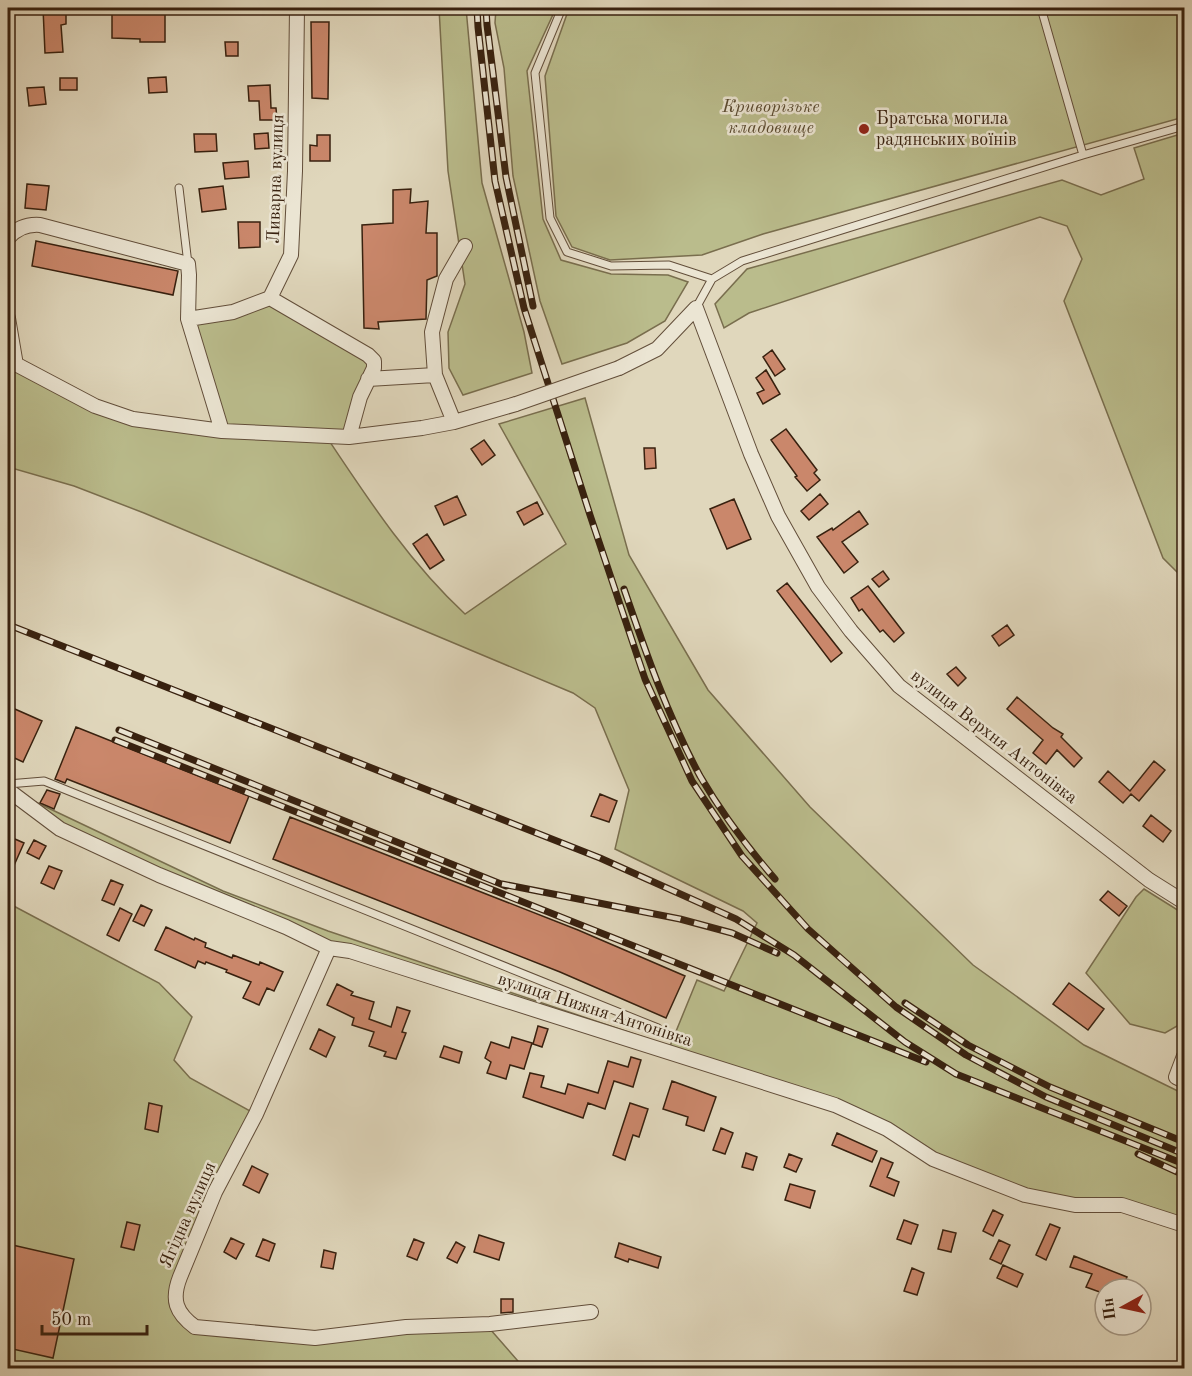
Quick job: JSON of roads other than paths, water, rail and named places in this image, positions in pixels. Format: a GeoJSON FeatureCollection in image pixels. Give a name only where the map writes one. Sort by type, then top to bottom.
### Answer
{"type":"FeatureCollection","features":[{"type":"Feature","properties":{"kind":"street","name":"Ливарна вулиця"},"geometry":{"type":"LineString","coordinates":[[270,298],[291,255],[295,171],[297,8]]}},
{"type":"Feature","properties":{"kind":"street"},"geometry":{"type":"LineString","coordinates":[[8,238],[26,225],[40,225],[188,264],[188,319],[222,431]]}},
{"type":"Feature","properties":{"kind":"street"},"geometry":{"type":"LineString","coordinates":[[454,422],[435,375],[432,332],[446,279],[465,246]]}},
{"type":"Feature","properties":{"kind":"street"},"geometry":{"type":"LineString","coordinates":[[188,319],[233,312],[270,298],[368,355],[374,361],[374,368],[360,397],[350,437]]}},
{"type":"Feature","properties":{"kind":"street"},"geometry":{"type":"LineString","coordinates":[[8,318],[12,362],[95,406],[133,419],[222,431],[350,437],[454,422],[516,404],[619,368],[657,349],[696,308]]}},
{"type":"Feature","properties":{"kind":"street","name":"вулиця Верхня Антонівка"},"geometry":{"type":"LineString","coordinates":[[696,308],[751,454],[778,516],[818,587],[851,631],[899,686],[1149,880],[1185,902]]}},
{"type":"Feature","properties":{"kind":"street"},"geometry":{"type":"LineString","coordinates":[[368,379],[435,375]]}},
{"type":"Feature","properties":{"kind":"street","name":"вулиця Нижня Антонівка"},"geometry":{"type":"LineString","coordinates":[[8,790],[60,828],[159,875],[294,931],[328,948],[350,951],[394,964],[835,1106],[887,1130],[933,1159],[1025,1194],[1075,1204],[1122,1205],[1185,1225]]}},
{"type":"Feature","properties":{"kind":"street","name":"Ягідна вулиця"},"geometry":{"type":"LineString","coordinates":[[328,948],[256,1114],[215,1192],[180,1277],[176,1287],[176,1298],[180,1317],[195,1327],[315,1338],[406,1327],[490,1324],[591,1312]]}},
{"type":"Feature","properties":{"kind":"street"},"geometry":{"type":"LineString","coordinates":[[1185,1056],[1176,1077],[1185,1081]]}},
{"type":"Feature","properties":{"kind":"lane"},"geometry":{"type":"LineString","coordinates":[[562,8],[536,73],[550,218],[567,252],[611,266],[669,265],[712,279]]}},
{"type":"Feature","properties":{"kind":"lane"},"geometry":{"type":"LineString","coordinates":[[1041,8],[1083,154]]}},
{"type":"Feature","properties":{"kind":"lane"},"geometry":{"type":"LineString","coordinates":[[696,308],[712,279],[742,261],[1083,154],[1185,126]]}},
{"type":"Feature","properties":{"kind":"lane"},"geometry":{"type":"LineString","coordinates":[[180,188],[188,264]]}},
{"type":"Feature","properties":{"kind":"lane"},"geometry":{"type":"LineString","coordinates":[[8,784],[44,781],[658,1028]]}},
{"type":"Feature","properties":{"kind":"railway"},"geometry":{"type":"LineString","coordinates":[[477,8],[495,181],[524,308],[645,679],[692,781],[742,856],[808,929],[896,1007],[966,1055],[1046,1097],[1184,1154]]}},
{"type":"Feature","properties":{"kind":"railway"},"geometry":{"type":"LineString","coordinates":[[486,8],[506,177],[533,306]]}},
{"type":"Feature","properties":{"kind":"railway"},"geometry":{"type":"LineString","coordinates":[[624,589],[649,661],[688,754],[735,829],[775,879]]}},
{"type":"Feature","properties":{"kind":"railway"},"geometry":{"type":"LineString","coordinates":[[14,627],[600,858],[736,919],[794,955],[905,1042],[956,1074],[1184,1164]]}},
{"type":"Feature","properties":{"kind":"railway"},"geometry":{"type":"LineString","coordinates":[[119,730],[506,886]]}},
{"type":"Feature","properties":{"kind":"railway"},"geometry":{"type":"LineString","coordinates":[[115,740],[926,1062]]}},
{"type":"Feature","properties":{"kind":"railway"},"geometry":{"type":"LineString","coordinates":[[502,884],[680,919],[732,933],[777,953]]}},
{"type":"Feature","properties":{"kind":"railway"},"geometry":{"type":"LineString","coordinates":[[905,1003],[968,1045],[1050,1087],[1184,1142]]}},
{"type":"Feature","properties":{"kind":"railway"},"geometry":{"type":"LineString","coordinates":[[1138,1154],[1184,1175]]}},
{"type":"Feature","properties":{"kind":"place","name":"Братська могила радянських воїнів"},"geometry":{"type":"Point","coordinates":[864,129]}},
{"type":"Feature","properties":{"kind":"park label","name":"Криворізьке кладовище"},"geometry":{"type":"Point","coordinates":[771,117]}}]}
